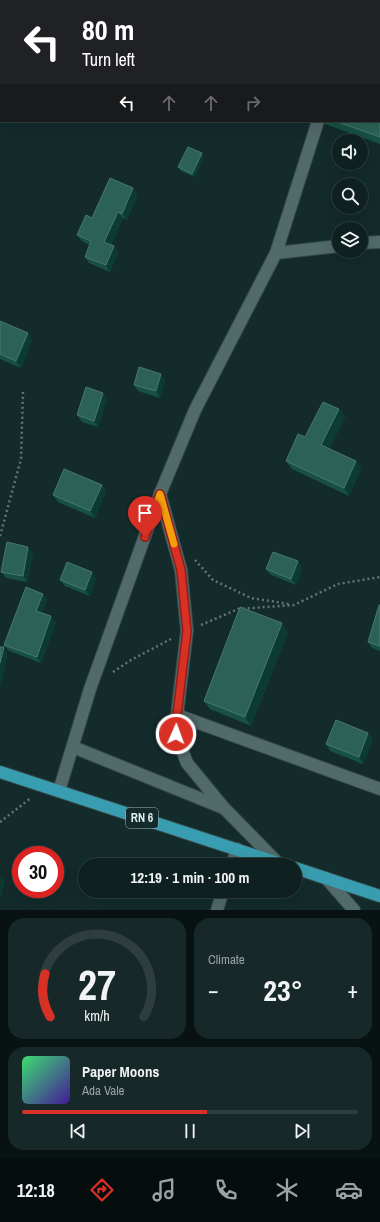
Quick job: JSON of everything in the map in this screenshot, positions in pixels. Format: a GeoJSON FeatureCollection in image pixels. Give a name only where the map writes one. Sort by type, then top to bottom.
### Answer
{"type":"FeatureCollection","features":[{"type":"Feature","properties":{"kind":"main road","name":"RN 6"},"geometry":{"type":"LineString","coordinates":[[0,772],[263,858]]}},
{"type":"Feature","properties":{"kind":"main road"},"geometry":{"type":"LineString","coordinates":[[302,870],[380,896]]}},
{"type":"Feature","properties":{"kind":"street"},"geometry":{"type":"LineString","coordinates":[[59,791],[90,689],[160,494],[195,410],[276,253],[318,122]]}},
{"type":"Feature","properties":{"kind":"street"},"geometry":{"type":"LineString","coordinates":[[368,243],[380,242]]}},
{"type":"Feature","properties":{"kind":"street"},"geometry":{"type":"LineString","coordinates":[[276,253],[332,247]]}},
{"type":"Feature","properties":{"kind":"street"},"geometry":{"type":"LineString","coordinates":[[160,494],[181,570],[187,631],[176,734],[187,763],[224,808],[275,858]]}},
{"type":"Feature","properties":{"kind":"street"},"geometry":{"type":"LineString","coordinates":[[177,715],[380,788]]}},
{"type":"Feature","properties":{"kind":"street"},"geometry":{"type":"LineString","coordinates":[[73,747],[224,808]]}},
{"type":"Feature","properties":{"kind":"street"},"geometry":{"type":"LineString","coordinates":[[234,858],[237,849]]}},
{"type":"Feature","properties":{"kind":"street"},"geometry":{"type":"LineString","coordinates":[[326,878],[354,910]]}},
{"type":"Feature","properties":{"kind":"street"},"geometry":{"type":"LineString","coordinates":[[217,910],[221,898]]}},
{"type":"Feature","properties":{"kind":"path"},"geometry":{"type":"LineString","coordinates":[[0,536],[21,459],[23,392]]}},
{"type":"Feature","properties":{"kind":"path"},"geometry":{"type":"LineString","coordinates":[[192,558],[213,580],[251,598],[294,605]]}},
{"type":"Feature","properties":{"kind":"path"},"geometry":{"type":"LineString","coordinates":[[90,689],[131,660],[187,631],[238,609],[294,605],[338,584],[380,577]]}},
{"type":"Feature","properties":{"kind":"path"},"geometry":{"type":"LineString","coordinates":[[0,822],[46,787]]}},
{"type":"Feature","properties":{"kind":"building"},"geometry":{"type":"Polygon","coordinates":[[[338,122],[380,122],[380,137],[338,122]]]}},
{"type":"Feature","properties":{"kind":"building"},"geometry":{"type":"Polygon","coordinates":[[[188,147],[202,153],[192,174],[178,167],[188,147]]]}},
{"type":"Feature","properties":{"kind":"building"},"geometry":{"type":"Polygon","coordinates":[[[110,178],[133,188],[122,214],[118,212],[104,242],[114,246],[106,265],[85,257],[91,241],[77,235],[86,215],[92,218],[110,178]]]}},
{"type":"Feature","properties":{"kind":"building"},"geometry":{"type":"Polygon","coordinates":[[[0,321],[28,333],[16,361],[0,354],[0,321]]]}},
{"type":"Feature","properties":{"kind":"building"},"geometry":{"type":"Polygon","coordinates":[[[139,367],[161,374],[156,391],[134,385],[139,367]]]}},
{"type":"Feature","properties":{"kind":"building"},"geometry":{"type":"Polygon","coordinates":[[[86,387],[103,393],[94,421],[77,415],[86,387]]]}},
{"type":"Feature","properties":{"kind":"building"},"geometry":{"type":"Polygon","coordinates":[[[323,402],[339,409],[321,445],[356,461],[344,488],[286,461],[298,434],[305,437],[323,402]]]}},
{"type":"Feature","properties":{"kind":"building"},"geometry":{"type":"Polygon","coordinates":[[[64,469],[102,485],[90,511],[53,495],[64,469]]]}},
{"type":"Feature","properties":{"kind":"building"},"geometry":{"type":"Polygon","coordinates":[[[7,542],[28,547],[23,576],[1,572],[7,542]]]}},
{"type":"Feature","properties":{"kind":"building"},"geometry":{"type":"Polygon","coordinates":[[[273,552],[298,561],[291,579],[266,569],[273,552]]]}},
{"type":"Feature","properties":{"kind":"building"},"geometry":{"type":"Polygon","coordinates":[[[67,562],[92,572],[85,590],[60,580],[67,562]]]}},
{"type":"Feature","properties":{"kind":"building"},"geometry":{"type":"Polygon","coordinates":[[[26,587],[43,594],[36,611],[51,616],[37,657],[4,645],[26,587]]]}},
{"type":"Feature","properties":{"kind":"building"},"geometry":{"type":"Polygon","coordinates":[[[380,605],[380,646],[368,642],[380,605]]]}},
{"type":"Feature","properties":{"kind":"building"},"geometry":{"type":"Polygon","coordinates":[[[240,607],[282,623],[245,717],[204,701],[240,607]]]}},
{"type":"Feature","properties":{"kind":"building"},"geometry":{"type":"Polygon","coordinates":[[[0,647],[4,647],[0,663],[0,647]]]}},
{"type":"Feature","properties":{"kind":"building"},"geometry":{"type":"Polygon","coordinates":[[[336,720],[368,733],[359,757],[326,744],[336,720]]]}},
{"type":"Feature","properties":{"kind":"slow traffic"},"geometry":{"type":"LineString","coordinates":[[158,500],[160,494],[174,544]]}},
{"type":"Feature","properties":{"kind":"route"},"geometry":{"type":"LineString","coordinates":[[145,537],[160,494],[181,570],[187,631],[176,734]]}}]}
